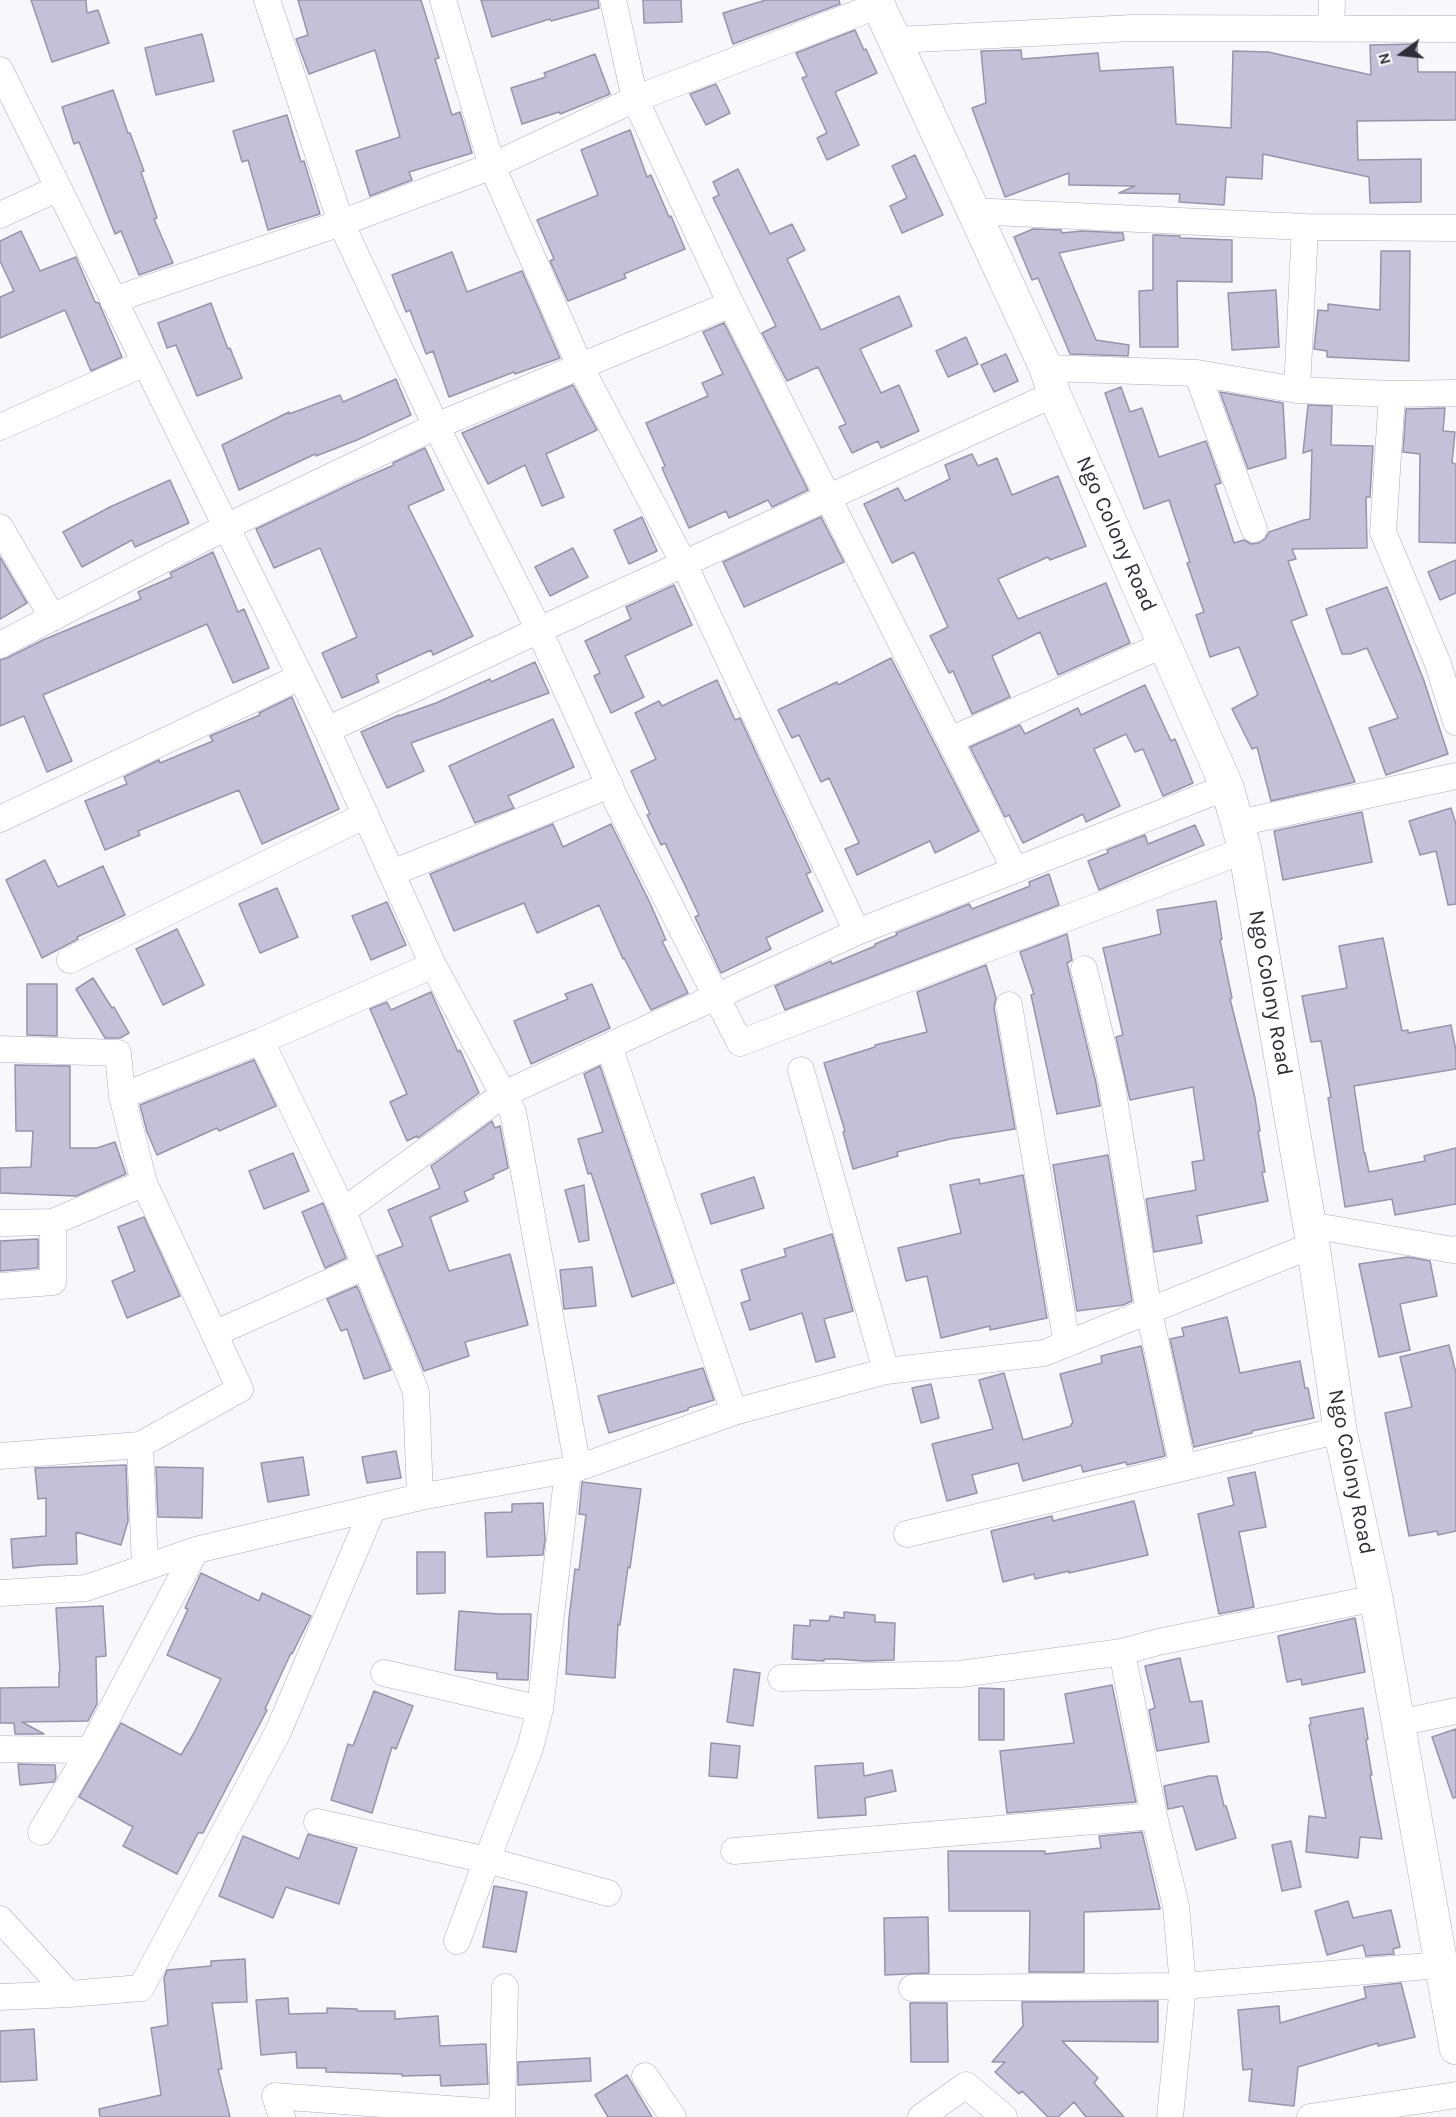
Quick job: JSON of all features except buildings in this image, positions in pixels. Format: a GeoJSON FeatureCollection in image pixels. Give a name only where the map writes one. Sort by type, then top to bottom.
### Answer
{"type":"FeatureCollection","features":[{"type":"Feature","properties":{"kind":"street"},"geometry":{"type":"LineString","coordinates":[[267,0],[341,223],[436,426],[539,630],[610,785],[740,1043],[1242,836],[1456,776]]}},
{"type":"Feature","properties":{"kind":"street"},"geometry":{"type":"LineString","coordinates":[[443,0],[492,166],[579,366],[684,564],[857,932]]}},
{"type":"Feature","properties":{"kind":"street"},"geometry":{"type":"LineString","coordinates":[[613,0],[635,99],[731,304],[1014,870]]}},
{"type":"Feature","properties":{"kind":"street"},"geometry":{"type":"LineString","coordinates":[[1332,0],[1332,28]]}},
{"type":"Feature","properties":{"kind":"street"},"geometry":{"type":"LineString","coordinates":[[113,300],[341,223],[492,166],[635,99],[877,3]]}},
{"type":"Feature","properties":{"kind":"street","name":"Ngo Colony Road"},"geometry":{"type":"LineString","coordinates":[[877,3],[896,40],[1050,381],[1227,787],[1242,836],[1312,1235],[1340,1430],[1376,1598],[1456,2048]]}},
{"type":"Feature","properties":{"kind":"street"},"geometry":{"type":"LineString","coordinates":[[896,40],[1133,28],[1456,29]]}},
{"type":"Feature","properties":{"kind":"street"},"geometry":{"type":"LineString","coordinates":[[0,70],[327,730],[433,965],[513,1112],[573,1469],[540,1709],[530,1748],[457,1941]]}},
{"type":"Feature","properties":{"kind":"street"},"geometry":{"type":"LineString","coordinates":[[0,215],[57,189]]}},
{"type":"Feature","properties":{"kind":"street"},"geometry":{"type":"LineString","coordinates":[[972,211],[1305,227],[1456,228]]}},
{"type":"Feature","properties":{"kind":"street"},"geometry":{"type":"LineString","coordinates":[[1297,390],[1305,227]]}},
{"type":"Feature","properties":{"kind":"street"},"geometry":{"type":"LineString","coordinates":[[0,645],[226,527],[436,426],[731,304]]}},
{"type":"Feature","properties":{"kind":"street"},"geometry":{"type":"LineString","coordinates":[[0,427],[145,363]]}},
{"type":"Feature","properties":{"kind":"street"},"geometry":{"type":"LineString","coordinates":[[1197,373],[1254,529]]}},
{"type":"Feature","properties":{"kind":"street"},"geometry":{"type":"LineString","coordinates":[[327,730],[828,498],[1050,381],[1197,373],[1297,390],[1392,394],[1456,393]]}},
{"type":"Feature","properties":{"kind":"street"},"geometry":{"type":"LineString","coordinates":[[1392,394],[1383,532],[1438,664],[1456,722]]}},
{"type":"Feature","properties":{"kind":"street"},"geometry":{"type":"LineString","coordinates":[[0,527],[53,618]]}},
{"type":"Feature","properties":{"kind":"street"},"geometry":{"type":"LineString","coordinates":[[950,740],[1165,644]]}},
{"type":"Feature","properties":{"kind":"street"},"geometry":{"type":"LineString","coordinates":[[0,819],[300,677]]}},
{"type":"Feature","properties":{"kind":"street"},"geometry":{"type":"LineString","coordinates":[[392,873],[610,785]]}},
{"type":"Feature","properties":{"kind":"street"},"geometry":{"type":"LineString","coordinates":[[343,1211],[504,1094],[857,932],[1227,787]]}},
{"type":"Feature","properties":{"kind":"street"},"geometry":{"type":"LineString","coordinates":[[70,960],[366,815]]}},
{"type":"Feature","properties":{"kind":"street"},"geometry":{"type":"LineString","coordinates":[[122,1096],[261,1041],[433,965]]}},
{"type":"Feature","properties":{"kind":"street"},"geometry":{"type":"LineString","coordinates":[[1084,969],[1111,1080],[1149,1312],[1183,1467]]}},
{"type":"Feature","properties":{"kind":"street"},"geometry":{"type":"LineString","coordinates":[[1009,1005],[1067,1344]]}},
{"type":"Feature","properties":{"kind":"street"},"geometry":{"type":"LineString","coordinates":[[261,1041],[343,1211],[416,1392],[420,1497]]}},
{"type":"Feature","properties":{"kind":"street"},"geometry":{"type":"LineString","coordinates":[[609,1046],[734,1412]]}},
{"type":"Feature","properties":{"kind":"street"},"geometry":{"type":"LineString","coordinates":[[0,1049],[118,1053],[122,1096],[144,1183],[240,1389],[141,1445],[0,1456]]}},
{"type":"Feature","properties":{"kind":"street"},"geometry":{"type":"LineString","coordinates":[[801,1070],[886,1371]]}},
{"type":"Feature","properties":{"kind":"street"},"geometry":{"type":"LineString","coordinates":[[0,1223],[53,1222],[144,1183]]}},
{"type":"Feature","properties":{"kind":"street"},"geometry":{"type":"LineString","coordinates":[[0,1286],[54,1282],[53,1222]]}},
{"type":"Feature","properties":{"kind":"street"},"geometry":{"type":"LineString","coordinates":[[0,1593],[86,1588],[196,1550],[420,1497],[573,1469],[734,1412],[886,1371],[1044,1353],[1149,1312],[1312,1235],[1455,1251]]}},
{"type":"Feature","properties":{"kind":"street"},"geometry":{"type":"LineString","coordinates":[[214,1334],[365,1266]]}},
{"type":"Feature","properties":{"kind":"street"},"geometry":{"type":"LineString","coordinates":[[907,1534],[1340,1430]]}},
{"type":"Feature","properties":{"kind":"street"},"geometry":{"type":"LineString","coordinates":[[141,1445],[145,1567]]}},
{"type":"Feature","properties":{"kind":"street"},"geometry":{"type":"LineString","coordinates":[[0,1997],[141,1988],[278,1732],[373,1508]]}},
{"type":"Feature","properties":{"kind":"street"},"geometry":{"type":"LineString","coordinates":[[41,1832],[90,1750],[196,1550]]}},
{"type":"Feature","properties":{"kind":"street"},"geometry":{"type":"LineString","coordinates":[[781,1678],[960,1674],[1122,1652],[1158,1642],[1376,1598]]}},
{"type":"Feature","properties":{"kind":"street"},"geometry":{"type":"LineString","coordinates":[[1122,1652],[1154,1816],[1176,1906],[1183,1986],[1170,2117]]}},
{"type":"Feature","properties":{"kind":"street"},"geometry":{"type":"LineString","coordinates":[[384,1673],[540,1709]]}},
{"type":"Feature","properties":{"kind":"street"},"geometry":{"type":"LineString","coordinates":[[1398,1723],[1456,1711]]}},
{"type":"Feature","properties":{"kind":"street"},"geometry":{"type":"LineString","coordinates":[[0,1749],[90,1750]]}},
{"type":"Feature","properties":{"kind":"street"},"geometry":{"type":"LineString","coordinates":[[734,1851],[1154,1816]]}},
{"type":"Feature","properties":{"kind":"street"},"geometry":{"type":"LineString","coordinates":[[317,1822],[487,1860],[608,1893]]}},
{"type":"Feature","properties":{"kind":"street"},"geometry":{"type":"LineString","coordinates":[[0,1919],[69,1994]]}},
{"type":"Feature","properties":{"kind":"street"},"geometry":{"type":"LineString","coordinates":[[912,1988],[1183,1986],[1441,1965]]}},
{"type":"Feature","properties":{"kind":"street"},"geometry":{"type":"LineString","coordinates":[[282,2117],[275,2096],[502,2115],[505,1987]]}},
{"type":"Feature","properties":{"kind":"street"},"geometry":{"type":"LineString","coordinates":[[645,2076],[673,2117]]}},
{"type":"Feature","properties":{"kind":"street"},"geometry":{"type":"LineString","coordinates":[[921,2117],[966,2085],[1004,2117]]}},
{"type":"Feature","properties":{"kind":"street"},"geometry":{"type":"LineString","coordinates":[[1310,2117],[1344,2114],[1456,2095]]}}]}
